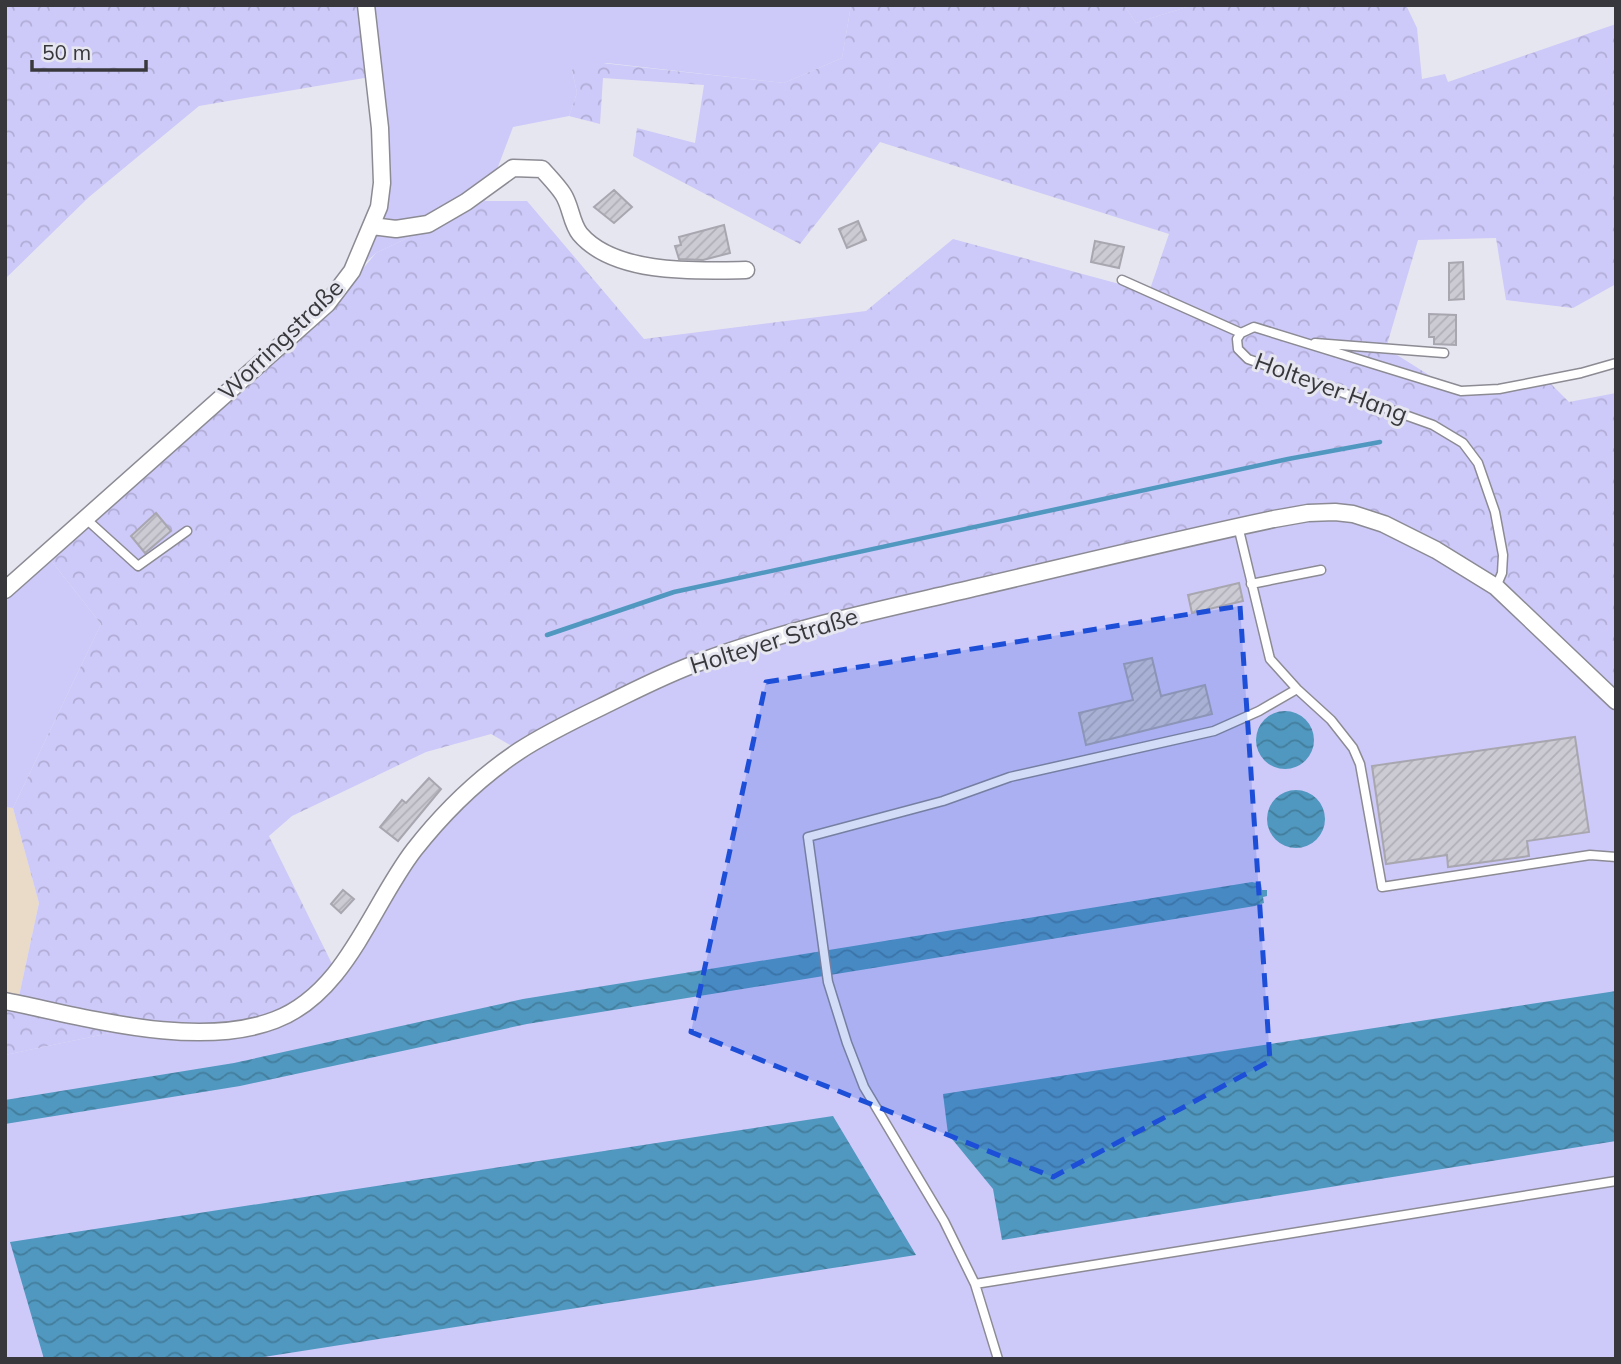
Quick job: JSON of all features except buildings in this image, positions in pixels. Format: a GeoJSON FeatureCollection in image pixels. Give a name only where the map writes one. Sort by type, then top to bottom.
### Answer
{"type":"FeatureCollection","features":[{"type":"Feature","properties":{"kind":"street","name":"Worringstraße"},"geometry":{"type":"LineString","coordinates":[[5,590],[327,304],[352,271],[379,207],[382,169],[378,101],[366,5]]}},
{"type":"Feature","properties":{"kind":"street"},"geometry":{"type":"LineString","coordinates":[[372,226],[396,229],[428,224],[466,202],[513,168],[542,169],[564,194],[579,233],[595,247],[624,260],[659,268],[689,271],[746,270]]}},
{"type":"Feature","properties":{"kind":"street","name":"Holteyer Straße"},"geometry":{"type":"LineString","coordinates":[[5,1001],[129,1026],[195,1032],[250,1029],[280,1019],[314,994],[338,969],[414,850],[446,813],[520,751],[580,718],[655,680],[735,649],[847,618],[1238,526],[1308,513],[1335,512],[1353,514],[1384,524],[1496,587],[1616,701]]}},
{"type":"Feature","properties":{"kind":"lane"},"geometry":{"type":"LineString","coordinates":[[1122,280],[1241,333]]}},
{"type":"Feature","properties":{"kind":"lane","name":"Holteyer Hang"},"geometry":{"type":"LineString","coordinates":[[1496,587],[1502,573],[1503,555],[1495,512],[1478,463],[1463,443],[1433,425],[1248,359],[1238,349],[1237,339],[1241,333],[1254,327],[1461,391],[1499,389],[1581,373],[1616,363]]}},
{"type":"Feature","properties":{"kind":"lane"},"geometry":{"type":"LineString","coordinates":[[1299,342],[1444,353]]}},
{"type":"Feature","properties":{"kind":"lane"},"geometry":{"type":"LineString","coordinates":[[85,518],[138,566],[187,531]]}},
{"type":"Feature","properties":{"kind":"lane"},"geometry":{"type":"LineString","coordinates":[[1238,526],[1270,659],[1331,720],[1353,748],[1360,764],[1382,887],[1591,855],[1616,857]]}},
{"type":"Feature","properties":{"kind":"lane"},"geometry":{"type":"LineString","coordinates":[[1251,584],[1321,570]]}},
{"type":"Feature","properties":{"kind":"lane"},"geometry":{"type":"LineString","coordinates":[[998,1359],[975,1284],[944,1221],[864,1087],[847,1043],[828,982],[808,837],[943,801],[1010,776],[1214,732],[1259,711],[1297,688]]}},
{"type":"Feature","properties":{"kind":"lane"},"geometry":{"type":"LineString","coordinates":[[975,1284],[1616,1181]]}},
{"type":"Feature","properties":{"kind":"highlighted area"},"geometry":{"type":"Polygon","coordinates":[[[1240,606],[1270,1061],[1053,1177],[691,1032],[766,682],[1240,606]]]}},
{"type":"Feature","properties":{"kind":"shaded area"},"geometry":{"type":"Polygon","coordinates":[[[5,807],[13,808],[39,903],[18,1001],[5,998],[5,807]]]}},
{"type":"Feature","properties":{"kind":"green space"},"geometry":{"type":"Polygon","coordinates":[[[5,5],[365,5],[370,77],[199,106],[89,197],[5,279],[5,5]]]}},
{"type":"Feature","properties":{"kind":"green space"},"geometry":{"type":"Polygon","coordinates":[[[368,5],[851,5],[842,58],[784,83],[607,63],[572,70],[577,93],[569,116],[513,127],[485,201],[376,253],[355,272],[381,213],[368,5]]]}},
{"type":"Feature","properties":{"kind":"green space"},"geometry":{"type":"Polygon","coordinates":[[[851,5],[1124,5],[1136,23],[1193,5],[1406,5],[1417,28],[1422,79],[1445,74],[1448,82],[1616,24],[1616,284],[1573,308],[1506,300],[1496,238],[1418,240],[1386,348],[1459,394],[1550,383],[1569,402],[1616,393],[1616,697],[1498,587],[1504,574],[1505,559],[1501,527],[1486,477],[1469,447],[1433,424],[1467,449],[1483,475],[1497,519],[1502,547],[1501,565],[1494,584],[1440,548],[1384,520],[1354,511],[1309,508],[1238,522],[918,597],[733,645],[652,677],[517,749],[491,734],[426,752],[292,816],[269,836],[335,970],[318,990],[282,1016],[262,1023],[220,1029],[150,1027],[115,1023],[18,1001],[39,903],[13,808],[101,624],[50,559],[336,301],[376,253],[485,201],[527,201],[644,339],[866,311],[953,239],[1149,292],[1169,234],[880,142],[800,244],[633,156],[637,128],[695,143],[704,85],[603,78],[600,124],[569,116],[577,93],[572,70],[583,61],[784,83],[842,58],[851,5]]]}},
{"type":"Feature","properties":{"kind":"green space"},"geometry":{"type":"Polygon","coordinates":[[[1124,5],[1193,5],[1136,23],[1124,5]]]}},
{"type":"Feature","properties":{"kind":"green space"},"geometry":{"type":"Polygon","coordinates":[[[1335,518],[1383,528],[1470,573],[1616,704],[1616,1359],[5,1359],[5,1055],[129,1029],[299,1009],[448,815],[521,753],[665,681],[784,639],[1274,524],[1335,518]]]}},
{"type":"Feature","properties":{"kind":"green space"},"geometry":{"type":"Polygon","coordinates":[[[50,559],[101,624],[13,808],[5,807],[5,597],[50,559]]]}},
{"type":"Feature","properties":{"kind":"green space"},"geometry":{"type":"Polygon","coordinates":[[[5,1002],[129,1029],[5,1055],[5,1002]]]}},
{"type":"Feature","properties":{"kind":"water"},"geometry":{"type":"Polygon","coordinates":[[[1279,711],[1291,711],[1306,719],[1314,734],[1314,746],[1306,761],[1291,769],[1279,769],[1264,761],[1256,746],[1256,734],[1264,719],[1279,711]]]}},
{"type":"Feature","properties":{"kind":"water"},"geometry":{"type":"Polygon","coordinates":[[[1290,790],[1302,790],[1317,798],[1325,813],[1325,825],[1317,840],[1302,848],[1290,848],[1275,840],[1267,825],[1267,813],[1275,798],[1290,790]]]}},
{"type":"Feature","properties":{"kind":"water"},"geometry":{"type":"Polygon","coordinates":[[[1252,882],[1261,884],[1262,890],[1267,890],[1267,896],[1263,897],[1264,903],[527,1024],[240,1086],[5,1124],[5,1100],[234,1063],[523,999],[1252,882]]]}},
{"type":"Feature","properties":{"kind":"water"},"geometry":{"type":"Polygon","coordinates":[[[1616,991],[1616,1141],[1002,1240],[993,1189],[948,1134],[943,1094],[1616,991]]]}},
{"type":"Feature","properties":{"kind":"water"},"geometry":{"type":"Polygon","coordinates":[[[833,1116],[916,1255],[250,1359],[44,1359],[10,1242],[833,1116]]]}},
{"type":"Feature","properties":{"kind":"waterway"},"geometry":{"type":"LineString","coordinates":[[547,635],[674,592],[1288,459],[1380,442]]}}]}
